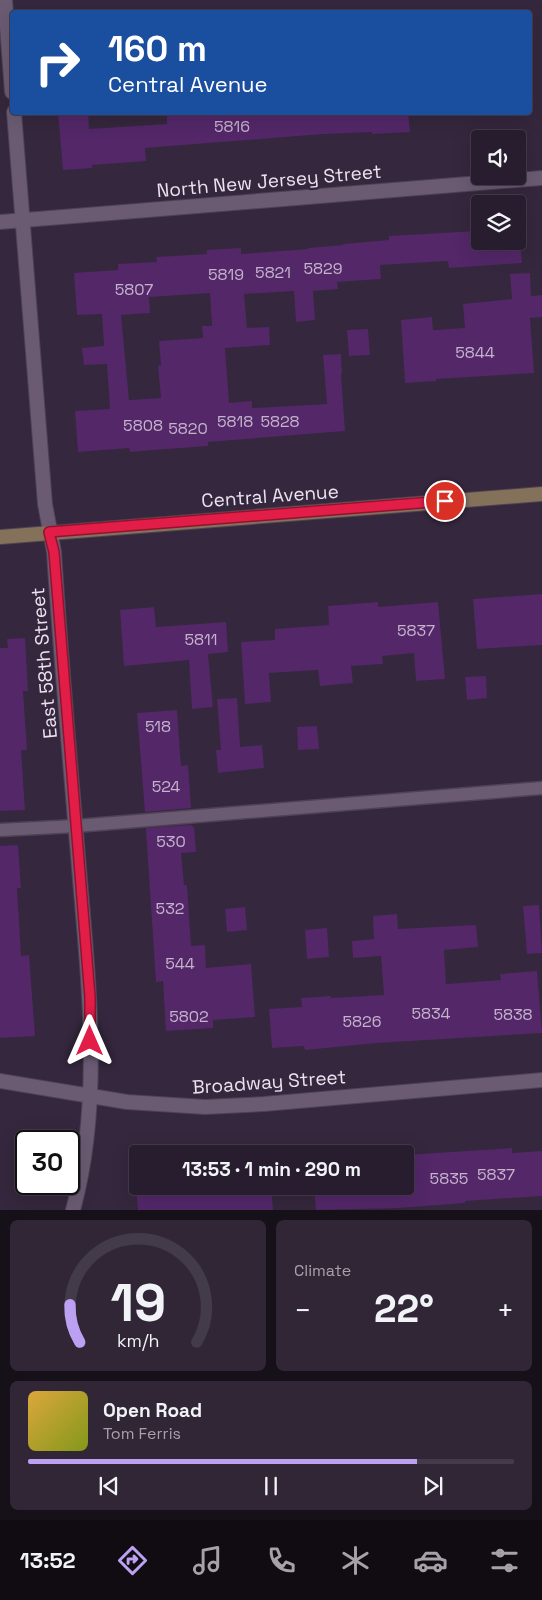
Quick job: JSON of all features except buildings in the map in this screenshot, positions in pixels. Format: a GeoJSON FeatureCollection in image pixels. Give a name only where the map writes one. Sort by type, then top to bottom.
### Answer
{"type":"FeatureCollection","features":[{"type":"Feature","properties":{"kind":"main road","name":"Central Avenue"},"geometry":{"type":"LineString","coordinates":[[0,536],[542,494]]}},
{"type":"Feature","properties":{"kind":"street"},"geometry":{"type":"LineString","coordinates":[[5,0],[10,66]]}},
{"type":"Feature","properties":{"kind":"street","name":"East 58th Street"},"geometry":{"type":"LineString","coordinates":[[14,115],[45,504],[54,552],[90,997],[90,1096],[83,1163],[73,1210]]}},
{"type":"Feature","properties":{"kind":"street","name":"North New Jersey Street"},"geometry":{"type":"LineString","coordinates":[[0,222],[542,178]]}},
{"type":"Feature","properties":{"kind":"street","name":"Broadway Street"},"geometry":{"type":"LineString","coordinates":[[0,1081],[146,1104],[214,1106],[264,1104],[542,1080]]}},
{"type":"Feature","properties":{"kind":"lane"},"geometry":{"type":"LineString","coordinates":[[0,830],[76,826],[542,788]]}},
{"type":"Feature","properties":{"kind":"route"},"geometry":{"type":"LineString","coordinates":[[90,1041],[90,997],[54,552],[49,532],[445,501]]}}]}
